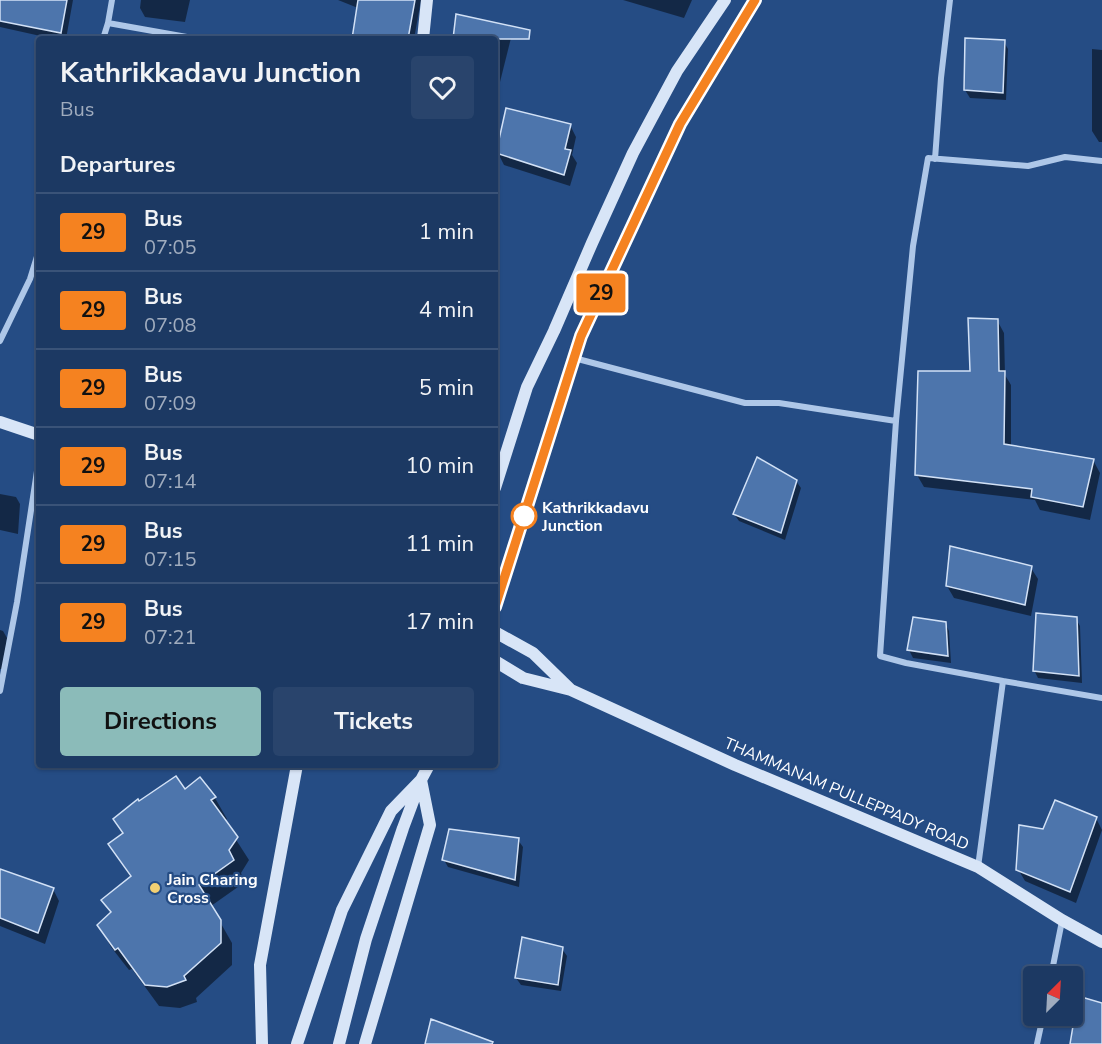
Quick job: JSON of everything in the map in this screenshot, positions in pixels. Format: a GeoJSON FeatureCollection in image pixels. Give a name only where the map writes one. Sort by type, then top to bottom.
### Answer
{"type":"FeatureCollection","features":[{"type":"Feature","properties":{"kind":"main road"},"geometry":{"type":"LineString","coordinates":[[423,36],[427,0]]}},
{"type":"Feature","properties":{"kind":"main road"},"geometry":{"type":"LineString","coordinates":[[498,479],[527,387],[633,153],[677,71],[726,0]]}},
{"type":"Feature","properties":{"kind":"main road"},"geometry":{"type":"LineString","coordinates":[[498,598],[581,336],[680,124],[755,0]]}},
{"type":"Feature","properties":{"kind":"main road"},"geometry":{"type":"LineString","coordinates":[[0,422],[36,434]]}},
{"type":"Feature","properties":{"kind":"main road","name":"THAMMANAM PULLEPPADY ROAD"},"geometry":{"type":"LineString","coordinates":[[498,634],[533,653],[571,690]]}},
{"type":"Feature","properties":{"kind":"main road","name":"THAMMANAM PULLEPPADY ROAD"},"geometry":{"type":"LineString","coordinates":[[498,663],[523,678],[571,690],[735,765],[978,867],[1062,920],[1102,942]]}},
{"type":"Feature","properties":{"kind":"main road"},"geometry":{"type":"LineString","coordinates":[[262,1044],[260,965],[296,768]]}},
{"type":"Feature","properties":{"kind":"main road"},"geometry":{"type":"LineString","coordinates":[[365,1044],[430,825],[421,780],[422,768]]}},
{"type":"Feature","properties":{"kind":"main road"},"geometry":{"type":"LineString","coordinates":[[339,1044],[366,939],[403,828],[427,768]]}},
{"type":"Feature","properties":{"kind":"main road"},"geometry":{"type":"LineString","coordinates":[[297,1044],[342,910],[391,811],[421,780]]}},
{"type":"Feature","properties":{"kind":"street"},"geometry":{"type":"LineString","coordinates":[[104,36],[112,0]]}},
{"type":"Feature","properties":{"kind":"street"},"geometry":{"type":"LineString","coordinates":[[935,159],[950,0]]}},
{"type":"Feature","properties":{"kind":"street"},"geometry":{"type":"LineString","coordinates":[[108,23],[181,36]]}},
{"type":"Feature","properties":{"kind":"street"},"geometry":{"type":"LineString","coordinates":[[1102,161],[1065,157],[1028,166],[928,158],[913,246],[896,421],[880,656],[906,663],[1102,698]]}},
{"type":"Feature","properties":{"kind":"street"},"geometry":{"type":"LineString","coordinates":[[0,340],[30,279],[36,260]]}},
{"type":"Feature","properties":{"kind":"street"},"geometry":{"type":"LineString","coordinates":[[574,358],[745,403],[779,404],[896,421]]}},
{"type":"Feature","properties":{"kind":"street"},"geometry":{"type":"LineString","coordinates":[[0,691],[17,602],[36,478]]}},
{"type":"Feature","properties":{"kind":"street"},"geometry":{"type":"LineString","coordinates":[[978,867],[1003,681]]}},
{"type":"Feature","properties":{"kind":"street"},"geometry":{"type":"LineString","coordinates":[[1053,966],[1062,920]]}},
{"type":"Feature","properties":{"kind":"street"},"geometry":{"type":"LineString","coordinates":[[1037,1044],[1041,1026]]}},
{"type":"Feature","properties":{"kind":"building"},"geometry":{"type":"Polygon","coordinates":[[[0,0],[67,0],[61,33],[0,21],[0,0]]]}},
{"type":"Feature","properties":{"kind":"building"},"geometry":{"type":"Polygon","coordinates":[[[358,0],[415,0],[409,36],[352,36],[358,0]]]}},
{"type":"Feature","properties":{"kind":"building"},"geometry":{"type":"Polygon","coordinates":[[[456,14],[530,30],[529,39],[453,36],[456,14]]]}},
{"type":"Feature","properties":{"kind":"building"},"geometry":{"type":"Polygon","coordinates":[[[965,38],[1005,40],[1003,93],[964,90],[965,38]]]}},
{"type":"Feature","properties":{"kind":"building"},"geometry":{"type":"Polygon","coordinates":[[[506,108],[571,124],[565,149],[571,150],[564,175],[498,154],[506,108]]]}},
{"type":"Feature","properties":{"kind":"building"},"geometry":{"type":"Polygon","coordinates":[[[968,318],[998,319],[999,371],[1005,371],[1004,444],[1094,459],[1083,507],[1031,497],[1032,489],[915,475],[918,371],[970,371],[968,318]]]}},
{"type":"Feature","properties":{"kind":"building"},"geometry":{"type":"Polygon","coordinates":[[[757,457],[797,480],[781,533],[733,514],[757,457]]]}},
{"type":"Feature","properties":{"kind":"building"},"geometry":{"type":"Polygon","coordinates":[[[950,546],[1032,566],[1025,605],[946,586],[950,546]]]}},
{"type":"Feature","properties":{"kind":"building"},"geometry":{"type":"Polygon","coordinates":[[[1036,613],[1077,617],[1079,676],[1033,671],[1036,613]]]}},
{"type":"Feature","properties":{"kind":"building"},"geometry":{"type":"Polygon","coordinates":[[[913,617],[946,622],[948,656],[907,650],[913,617]]]}},
{"type":"Feature","properties":{"kind":"building","name":"Jain Charing Cross"},"geometry":{"type":"Polygon","coordinates":[[[176,776],[185,789],[200,777],[216,797],[211,800],[238,837],[229,850],[234,860],[199,885],[221,920],[221,943],[184,976],[186,980],[167,987],[145,985],[118,948],[115,950],[97,925],[111,912],[101,900],[131,876],[108,844],[123,833],[113,819],[138,799],[139,801],[176,776]]]}},
{"type":"Feature","properties":{"kind":"building"},"geometry":{"type":"Polygon","coordinates":[[[1055,800],[1097,817],[1070,892],[1016,870],[1019,825],[1043,829],[1055,800]]]}},
{"type":"Feature","properties":{"kind":"building"},"geometry":{"type":"Polygon","coordinates":[[[449,829],[519,838],[515,880],[442,860],[449,829]]]}},
{"type":"Feature","properties":{"kind":"building"},"geometry":{"type":"Polygon","coordinates":[[[0,869],[54,888],[38,933],[0,918],[0,869]]]}},
{"type":"Feature","properties":{"kind":"building"},"geometry":{"type":"Polygon","coordinates":[[[522,937],[563,947],[558,985],[515,978],[522,937]]]}},
{"type":"Feature","properties":{"kind":"building"},"geometry":{"type":"Polygon","coordinates":[[[1083,997],[1102,1003],[1102,1044],[1070,1044],[1073,1026],[1083,1026],[1083,997]]]}},
{"type":"Feature","properties":{"kind":"building"},"geometry":{"type":"Polygon","coordinates":[[[431,1019],[493,1042],[492,1044],[425,1044],[431,1019]]]}},
{"type":"Feature","properties":{"kind":"bus line","name":"29"},"geometry":{"type":"LineString","coordinates":[[498,598],[581,336],[680,124],[755,0]]}},
{"type":"Feature","properties":{"kind":"place","name":"Kathrikkadavu Junction"},"geometry":{"type":"Point","coordinates":[524,516]}},
{"type":"Feature","properties":{"kind":"place","name":"Jain Charing Cross"},"geometry":{"type":"Point","coordinates":[155,888]}}]}
